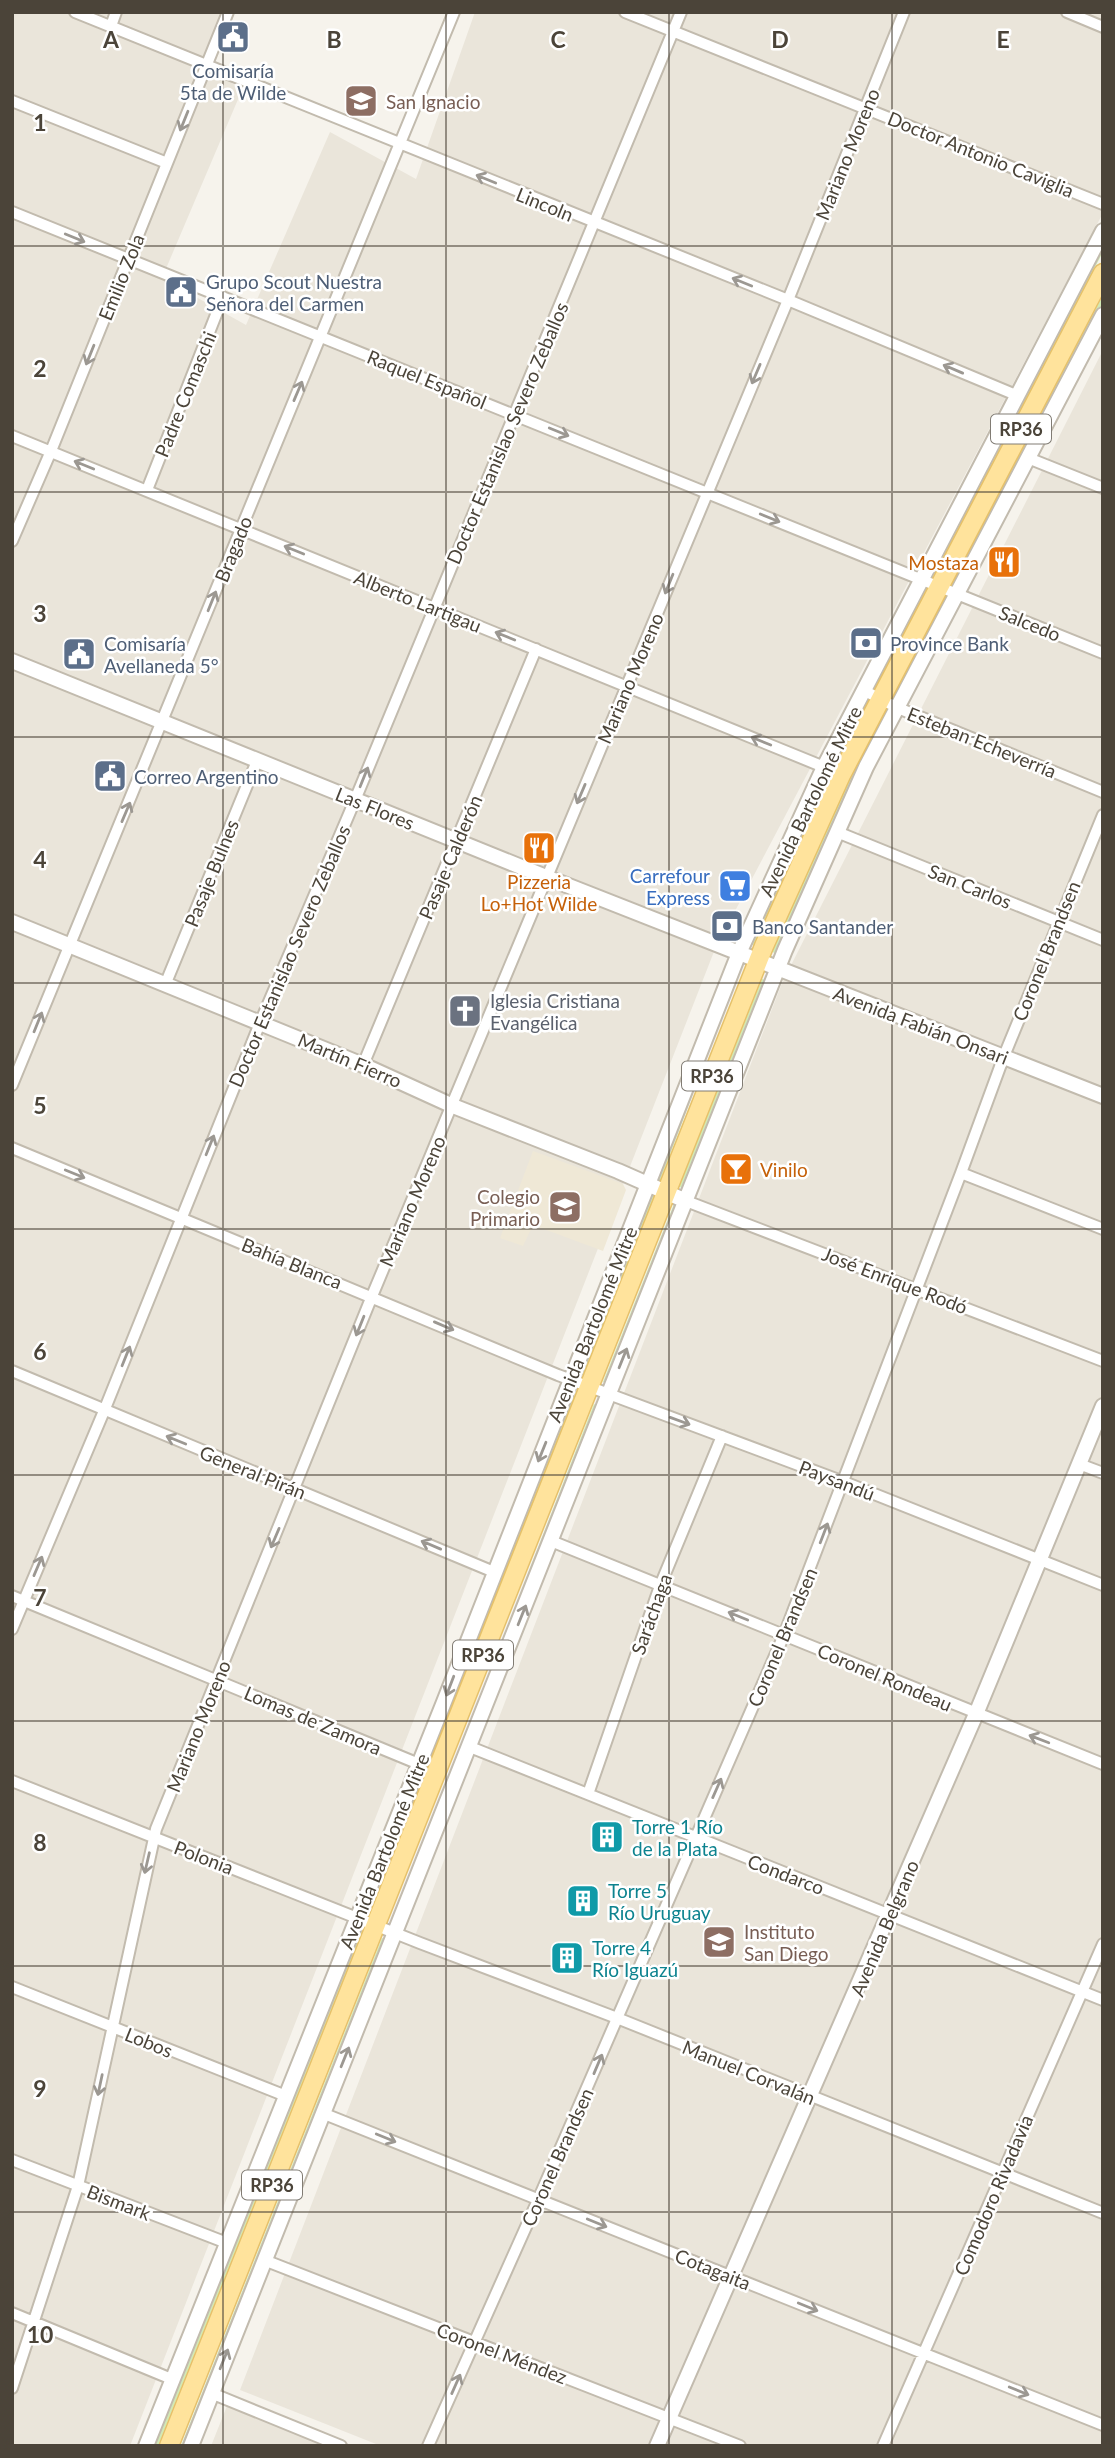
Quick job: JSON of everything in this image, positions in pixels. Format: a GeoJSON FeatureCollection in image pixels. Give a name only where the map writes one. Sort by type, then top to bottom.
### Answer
{"type":"FeatureCollection","features":[{"type":"Feature","properties":{"kind":"main road","name":"Avenida Bartolomé Mitre"},"geometry":{"type":"LineString","coordinates":[[169,2446],[758,960],[841,775],[1103,273]]}},
{"type":"Feature","properties":{"kind":"street","name":"Lincoln"},"geometry":{"type":"LineString","coordinates":[[75,12],[1016,395]]}},
{"type":"Feature","properties":{"kind":"street"},"geometry":{"type":"LineString","coordinates":[[111,26],[116,12]]}},
{"type":"Feature","properties":{"kind":"street","name":"Emilio Zola"},"geometry":{"type":"LineString","coordinates":[[12,541],[228,12]]}},
{"type":"Feature","properties":{"kind":"street","name":"Bragado"},"geometry":{"type":"LineString","coordinates":[[12,1085],[454,12]]}},
{"type":"Feature","properties":{"kind":"street","name":"Doctor Antonio Caviglia"},"geometry":{"type":"LineString","coordinates":[[625,12],[1103,204]]}},
{"type":"Feature","properties":{"kind":"street","name":"Doctor Estanislao Severo Zeballos"},"geometry":{"type":"LineString","coordinates":[[12,1629],[104,1410],[260,1023],[681,12]]}},
{"type":"Feature","properties":{"kind":"street","name":"Mariano Moreno"},"geometry":{"type":"LineString","coordinates":[[12,2388],[78,2186],[153,1837],[372,1296],[788,300],[904,12]]}},
{"type":"Feature","properties":{"kind":"street"},"geometry":{"type":"LineString","coordinates":[[1067,12],[1103,27]]}},
{"type":"Feature","properties":{"kind":"street"},"geometry":{"type":"LineString","coordinates":[[12,101],[167,163]]}},
{"type":"Feature","properties":{"kind":"street","name":"Raquel Español"},"geometry":{"type":"LineString","coordinates":[[12,212],[958,593]]}},
{"type":"Feature","properties":{"kind":"street","name":"Avenida Bartolomé Mitre"},"geometry":{"type":"LineString","coordinates":[[146,2446],[739,953],[824,766],[1103,231]]}},
{"type":"Feature","properties":{"kind":"street","name":"Padre Comaschi"},"geometry":{"type":"LineString","coordinates":[[147,490],[223,297]]}},
{"type":"Feature","properties":{"kind":"street","name":"Avenida Bartolomé Mitre"},"geometry":{"type":"LineString","coordinates":[[191,2446],[722,1106],[836,832],[866,767],[1102,320]]}},
{"type":"Feature","properties":{"kind":"street","name":"Alberto Lartigau"},"geometry":{"type":"LineString","coordinates":[[12,436],[824,766]]}},
{"type":"Feature","properties":{"kind":"street"},"geometry":{"type":"LineString","coordinates":[[1028,458],[1103,488]]}},
{"type":"Feature","properties":{"kind":"street","name":"Salcedo"},"geometry":{"type":"LineString","coordinates":[[958,593],[1103,653]]}},
{"type":"Feature","properties":{"kind":"street","name":"Pasaje Calderón"},"geometry":{"type":"LineString","coordinates":[[363,1065],[536,649]]}},
{"type":"Feature","properties":{"kind":"street","name":"Las Flores"},"geometry":{"type":"LineString","coordinates":[[12,661],[739,953]]}},
{"type":"Feature","properties":{"kind":"street","name":"Esteban Echeverría"},"geometry":{"type":"LineString","coordinates":[[863,690],[898,708],[1103,792]]}},
{"type":"Feature","properties":{"kind":"street","name":"Pasaje Bulnes"},"geometry":{"type":"LineString","coordinates":[[165,985],[257,761]]}},
{"type":"Feature","properties":{"kind":"street","name":"Coronel Brandsen"},"geometry":{"type":"LineString","coordinates":[[428,2446],[784,1635],[1004,1056],[1103,815]]}},
{"type":"Feature","properties":{"kind":"street","name":"San Carlos"},"geometry":{"type":"LineString","coordinates":[[836,832],[1103,940]]}},
{"type":"Feature","properties":{"kind":"street","name":"Martín Fierro"},"geometry":{"type":"LineString","coordinates":[[12,922],[363,1065],[686,1201]]}},
{"type":"Feature","properties":{"kind":"street","name":"Avenida Fabián Onsari"},"geometry":{"type":"LineString","coordinates":[[739,953],[1103,1096]]}},
{"type":"Feature","properties":{"kind":"street","name":"Bahía Blanca"},"geometry":{"type":"LineString","coordinates":[[12,1148],[570,1379]]}},
{"type":"Feature","properties":{"kind":"street"},"geometry":{"type":"LineString","coordinates":[[961,1174],[1103,1230]]}},
{"type":"Feature","properties":{"kind":"street","name":"José Enrique Rodó"},"geometry":{"type":"LineString","coordinates":[[686,1201],[1103,1361]]}},
{"type":"Feature","properties":{"kind":"street","name":"General Pirán"},"geometry":{"type":"LineString","coordinates":[[12,1371],[494,1572]]}},
{"type":"Feature","properties":{"kind":"street","name":"Paysandú"},"geometry":{"type":"LineString","coordinates":[[570,1379],[844,1482],[1103,1585]]}},
{"type":"Feature","properties":{"kind":"street","name":"Avenida Belgrano"},"geometry":{"type":"LineString","coordinates":[[657,2446],[890,1915],[1041,1560],[1103,1406]]}},
{"type":"Feature","properties":{"kind":"street","name":"Saráchaga"},"geometry":{"type":"LineString","coordinates":[[588,1794],[660,1586],[722,1436]]}},
{"type":"Feature","properties":{"kind":"street"},"geometry":{"type":"LineString","coordinates":[[1079,1464],[1103,1473]]}},
{"type":"Feature","properties":{"kind":"street","name":"Coronel Rondeau"},"geometry":{"type":"LineString","coordinates":[[551,1541],[1103,1764]]}},
{"type":"Feature","properties":{"kind":"street","name":"Lomas de Zamora"},"geometry":{"type":"LineString","coordinates":[[12,1596],[419,1764]]}},
{"type":"Feature","properties":{"kind":"street","name":"Condarco"},"geometry":{"type":"LineString","coordinates":[[470,1747],[1103,2000]]}},
{"type":"Feature","properties":{"kind":"street","name":"Polonia"},"geometry":{"type":"LineString","coordinates":[[12,1781],[396,1932]]}},
{"type":"Feature","properties":{"kind":"street","name":"Manuel Corvalán"},"geometry":{"type":"LineString","coordinates":[[396,1932],[1103,2213]]}},
{"type":"Feature","properties":{"kind":"street","name":"Comodoro Rivadavia"},"geometry":{"type":"LineString","coordinates":[[883,2446],[1103,1944]]}},
{"type":"Feature","properties":{"kind":"street","name":"Lobos"},"geometry":{"type":"LineString","coordinates":[[12,1987],[286,2096]]}},
{"type":"Feature","properties":{"kind":"street","name":"Cotagaita"},"geometry":{"type":"LineString","coordinates":[[322,2113],[1103,2425]]}},
{"type":"Feature","properties":{"kind":"street","name":"Bismark"},"geometry":{"type":"LineString","coordinates":[[12,2160],[227,2244]]}},
{"type":"Feature","properties":{"kind":"street","name":"Coronel Méndez"},"geometry":{"type":"LineString","coordinates":[[264,2260],[740,2446]]}},
{"type":"Feature","properties":{"kind":"street"},"geometry":{"type":"LineString","coordinates":[[12,2313],[173,2380]]}},
{"type":"Feature","properties":{"kind":"street"},"geometry":{"type":"LineString","coordinates":[[211,2393],[341,2446]]}},
{"type":"Feature","properties":{"kind":"shaded area"},"geometry":{"type":"Polygon","coordinates":[[[12,12],[226,12],[202,63],[242,90],[162,278],[246,325],[330,132],[416,179],[475,12],[1103,12],[1103,213],[715,949],[130,2446],[12,2446],[12,12]]]}},
{"type":"Feature","properties":{"kind":"shaded area"},"geometry":{"type":"Polygon","coordinates":[[[1103,350],[1103,2446],[381,2446],[240,2390],[782,983],[1103,350]]]}},
{"type":"Feature","properties":{"kind":"shaded area","name":"Colegio Primario"},"geometry":{"type":"Polygon","coordinates":[[[533,1151],[623,1184],[626,1190],[603,1251],[533,1225],[523,1246],[500,1238],[533,1151]]]}},
{"type":"Feature","properties":{"kind":"shaded area"},"geometry":{"type":"Polygon","coordinates":[[[229,2401],[337,2446],[211,2446],[229,2401]]]}},
{"type":"Feature","properties":{"kind":"green space"},"geometry":{"type":"Polygon","coordinates":[[[1103,243],[1103,252],[934,574],[931,572],[1103,243]]]}},
{"type":"Feature","properties":{"kind":"green space"},"geometry":{"type":"Polygon","coordinates":[[[1103,295],[1103,303],[956,584],[952,582],[1103,295]]]}},
{"type":"Feature","properties":{"kind":"green space"},"geometry":{"type":"Polygon","coordinates":[[[942,600],[946,602],[896,699],[893,697],[942,600]]]}},
{"type":"Feature","properties":{"kind":"green space"},"geometry":{"type":"Polygon","coordinates":[[[863,701],[867,702],[755,946],[749,943],[863,701]]]}},
{"type":"Feature","properties":{"kind":"green space"},"geometry":{"type":"Polygon","coordinates":[[[884,712],[888,715],[776,954],[771,951],[828,823],[884,712]]]}},
{"type":"Feature","properties":{"kind":"green space"},"geometry":{"type":"Polygon","coordinates":[[[740,969],[660,1181],[656,1179],[740,969]]]}},
{"type":"Feature","properties":{"kind":"green space"},"geometry":{"type":"Polygon","coordinates":[[[762,979],[766,980],[683,1188],[679,1187],[762,979]]]}},
{"type":"Feature","properties":{"kind":"green space"},"geometry":{"type":"Polygon","coordinates":[[[650,1194],[655,1196],[583,1375],[579,1374],[650,1194]]]}},
{"type":"Feature","properties":{"kind":"green space"},"geometry":{"type":"Polygon","coordinates":[[[674,1204],[677,1205],[607,1384],[603,1382],[674,1204]]]}},
{"type":"Feature","properties":{"kind":"green space"},"geometry":{"type":"Polygon","coordinates":[[[570,1394],[575,1396],[378,1905],[374,1905],[570,1394]]]}},
{"type":"Feature","properties":{"kind":"green space"},"geometry":{"type":"Polygon","coordinates":[[[594,1404],[597,1406],[395,1914],[594,1404]]]}},
{"type":"Feature","properties":{"kind":"green space"},"geometry":{"type":"Polygon","coordinates":[[[360,1929],[362,1932],[158,2446],[153,2446],[360,1929]]]}},
{"type":"Feature","properties":{"kind":"green space"},"geometry":{"type":"Polygon","coordinates":[[[382,1938],[385,1939],[184,2446],[181,2446],[382,1938]]]}},
{"type":"Feature","properties":{"kind":"place","name":"Comisaría 5ta de Wilde"},"geometry":{"type":"Point","coordinates":[233,37]}},
{"type":"Feature","properties":{"kind":"place","name":"San Ignacio"},"geometry":{"type":"Point","coordinates":[361,101]}},
{"type":"Feature","properties":{"kind":"place","name":"Grupo Scout Nuestra Señora del Carmen"},"geometry":{"type":"Point","coordinates":[181,292]}},
{"type":"Feature","properties":{"kind":"place","name":"Mostaza"},"geometry":{"type":"Point","coordinates":[1004,562]}},
{"type":"Feature","properties":{"kind":"place","name":"Province Bank"},"geometry":{"type":"Point","coordinates":[866,643]}},
{"type":"Feature","properties":{"kind":"place","name":"Comisaría Avellaneda 5°"},"geometry":{"type":"Point","coordinates":[79,654]}},
{"type":"Feature","properties":{"kind":"place","name":"Correo Argentino"},"geometry":{"type":"Point","coordinates":[110,776]}},
{"type":"Feature","properties":{"kind":"place","name":"Pizzeria Lo+Hot Wilde"},"geometry":{"type":"Point","coordinates":[539,848]}},
{"type":"Feature","properties":{"kind":"place","name":"Carrefour Express"},"geometry":{"type":"Point","coordinates":[735,886]}},
{"type":"Feature","properties":{"kind":"place","name":"Banco Santander"},"geometry":{"type":"Point","coordinates":[727,926]}},
{"type":"Feature","properties":{"kind":"place","name":"Iglesia Cristiana Evangélica"},"geometry":{"type":"Point","coordinates":[465,1011]}},
{"type":"Feature","properties":{"kind":"place","name":"Vinilo"},"geometry":{"type":"Point","coordinates":[736,1169]}},
{"type":"Feature","properties":{"kind":"place","name":"Colegio Primario"},"geometry":{"type":"Point","coordinates":[565,1207]}},
{"type":"Feature","properties":{"kind":"place","name":"Torre 1 Río de la Plata"},"geometry":{"type":"Point","coordinates":[607,1837]}},
{"type":"Feature","properties":{"kind":"place","name":"Torre 5 Río Uruguay"},"geometry":{"type":"Point","coordinates":[583,1901]}},
{"type":"Feature","properties":{"kind":"place","name":"Instituto San Diego"},"geometry":{"type":"Point","coordinates":[719,1942]}},
{"type":"Feature","properties":{"kind":"place","name":"Torre 4 Río Iguazú"},"geometry":{"type":"Point","coordinates":[567,1958]}}]}
